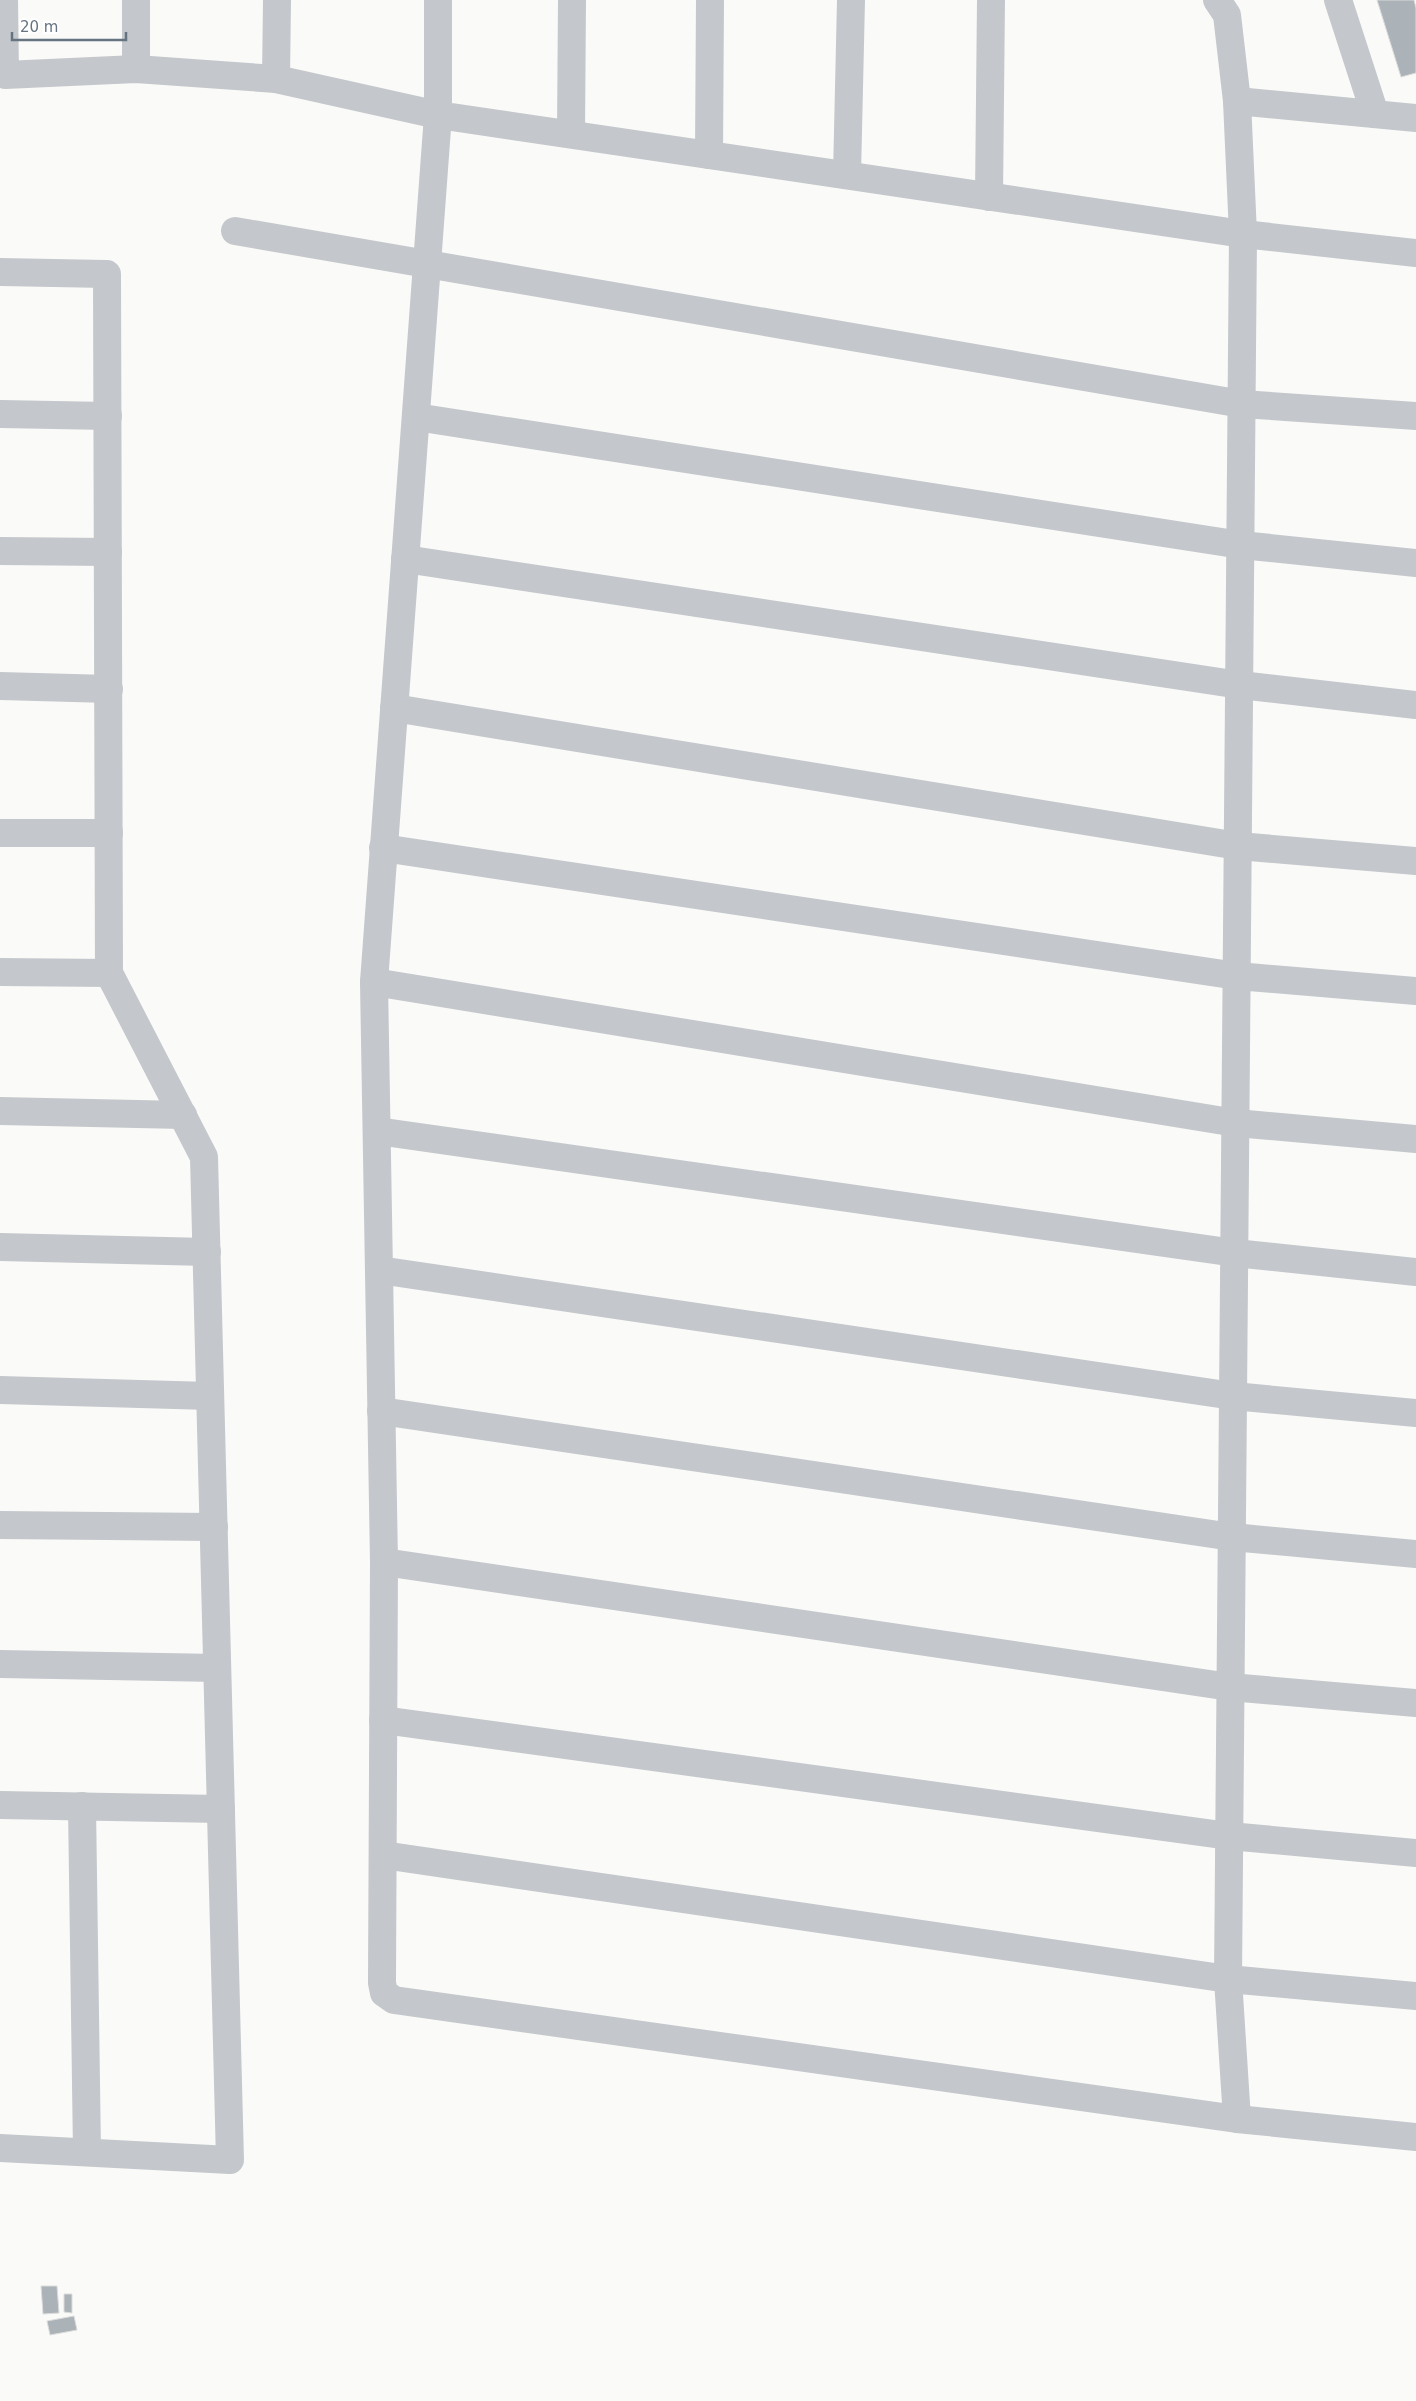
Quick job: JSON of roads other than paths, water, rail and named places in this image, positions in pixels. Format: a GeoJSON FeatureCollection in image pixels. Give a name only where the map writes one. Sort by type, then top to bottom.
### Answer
{"type":"FeatureCollection","features":[{"type":"Feature","properties":{"kind":"street"},"geometry":{"type":"LineString","coordinates":[[4,0],[3,76],[136,69],[276,79],[438,114],[1243,234],[1416,253]]}},
{"type":"Feature","properties":{"kind":"street"},"geometry":{"type":"LineString","coordinates":[[136,0],[136,69]]}},
{"type":"Feature","properties":{"kind":"street"},"geometry":{"type":"LineString","coordinates":[[276,0],[276,79]]}},
{"type":"Feature","properties":{"kind":"street"},"geometry":{"type":"LineString","coordinates":[[438,0],[438,114],[374,982],[384,1562],[382,1983],[384,1993],[394,2000],[1236,2119],[1416,2137]]}},
{"type":"Feature","properties":{"kind":"street"},"geometry":{"type":"LineString","coordinates":[[571,134],[572,0]]}},
{"type":"Feature","properties":{"kind":"street"},"geometry":{"type":"LineString","coordinates":[[709,155],[710,0]]}},
{"type":"Feature","properties":{"kind":"street"},"geometry":{"type":"LineString","coordinates":[[847,175],[850,0]]}},
{"type":"Feature","properties":{"kind":"street"},"geometry":{"type":"LineString","coordinates":[[989,196],[991,0]]}},
{"type":"Feature","properties":{"kind":"street"},"geometry":{"type":"LineString","coordinates":[[1338,0],[1375,114]]}},
{"type":"Feature","properties":{"kind":"street"},"geometry":{"type":"LineString","coordinates":[[1228,5],[1238,101],[1243,234],[1228,1979],[1236,2119]]}},
{"type":"Feature","properties":{"kind":"street"},"geometry":{"type":"LineString","coordinates":[[1238,101],[1416,118]]}},
{"type":"Feature","properties":{"kind":"street"},"geometry":{"type":"LineString","coordinates":[[235,231],[1242,404],[1416,416]]}},
{"type":"Feature","properties":{"kind":"street"},"geometry":{"type":"LineString","coordinates":[[0,272],[107,274],[110,973],[204,1157],[230,2160],[0,2148]]}},
{"type":"Feature","properties":{"kind":"street"},"geometry":{"type":"LineString","coordinates":[[0,414],[108,416]]}},
{"type":"Feature","properties":{"kind":"street"},"geometry":{"type":"LineString","coordinates":[[416,417],[1241,545],[1416,563]]}},
{"type":"Feature","properties":{"kind":"street"},"geometry":{"type":"LineString","coordinates":[[0,550],[108,552]]}},
{"type":"Feature","properties":{"kind":"street"},"geometry":{"type":"LineString","coordinates":[[405,559],[1240,685],[1416,705]]}},
{"type":"Feature","properties":{"kind":"street"},"geometry":{"type":"LineString","coordinates":[[0,686],[109,689]]}},
{"type":"Feature","properties":{"kind":"street"},"geometry":{"type":"LineString","coordinates":[[394,708],[1238,846],[1416,861]]}},
{"type":"Feature","properties":{"kind":"street"},"geometry":{"type":"LineString","coordinates":[[0,833],[109,833]]}},
{"type":"Feature","properties":{"kind":"street"},"geometry":{"type":"LineString","coordinates":[[383,848],[1237,976],[1416,991]]}},
{"type":"Feature","properties":{"kind":"street"},"geometry":{"type":"LineString","coordinates":[[0,972],[110,973]]}},
{"type":"Feature","properties":{"kind":"street"},"geometry":{"type":"LineString","coordinates":[[374,982],[1236,1123],[1416,1140]]}},
{"type":"Feature","properties":{"kind":"street"},"geometry":{"type":"LineString","coordinates":[[0,1111],[183,1115]]}},
{"type":"Feature","properties":{"kind":"street"},"geometry":{"type":"LineString","coordinates":[[377,1131],[1234,1253],[1416,1272]]}},
{"type":"Feature","properties":{"kind":"street"},"geometry":{"type":"LineString","coordinates":[[0,1247],[207,1252]]}},
{"type":"Feature","properties":{"kind":"street"},"geometry":{"type":"LineString","coordinates":[[379,1270],[1233,1396],[1416,1412]]}},
{"type":"Feature","properties":{"kind":"street"},"geometry":{"type":"LineString","coordinates":[[0,1390],[210,1396]]}},
{"type":"Feature","properties":{"kind":"street"},"geometry":{"type":"LineString","coordinates":[[381,1412],[1232,1537],[1416,1554]]}},
{"type":"Feature","properties":{"kind":"street"},"geometry":{"type":"LineString","coordinates":[[0,1525],[214,1528]]}},
{"type":"Feature","properties":{"kind":"street"},"geometry":{"type":"LineString","coordinates":[[384,1562],[1230,1687],[1416,1703]]}},
{"type":"Feature","properties":{"kind":"street"},"geometry":{"type":"LineString","coordinates":[[0,1664],[217,1668]]}},
{"type":"Feature","properties":{"kind":"street"},"geometry":{"type":"LineString","coordinates":[[383,1720],[1229,1836],[1416,1853]]}},
{"type":"Feature","properties":{"kind":"street"},"geometry":{"type":"LineString","coordinates":[[0,1804],[221,1809]]}},
{"type":"Feature","properties":{"kind":"street"},"geometry":{"type":"LineString","coordinates":[[82,1806],[87,2152]]}},
{"type":"Feature","properties":{"kind":"street"},"geometry":{"type":"LineString","coordinates":[[383,1855],[1228,1979],[1416,1996]]}}]}
